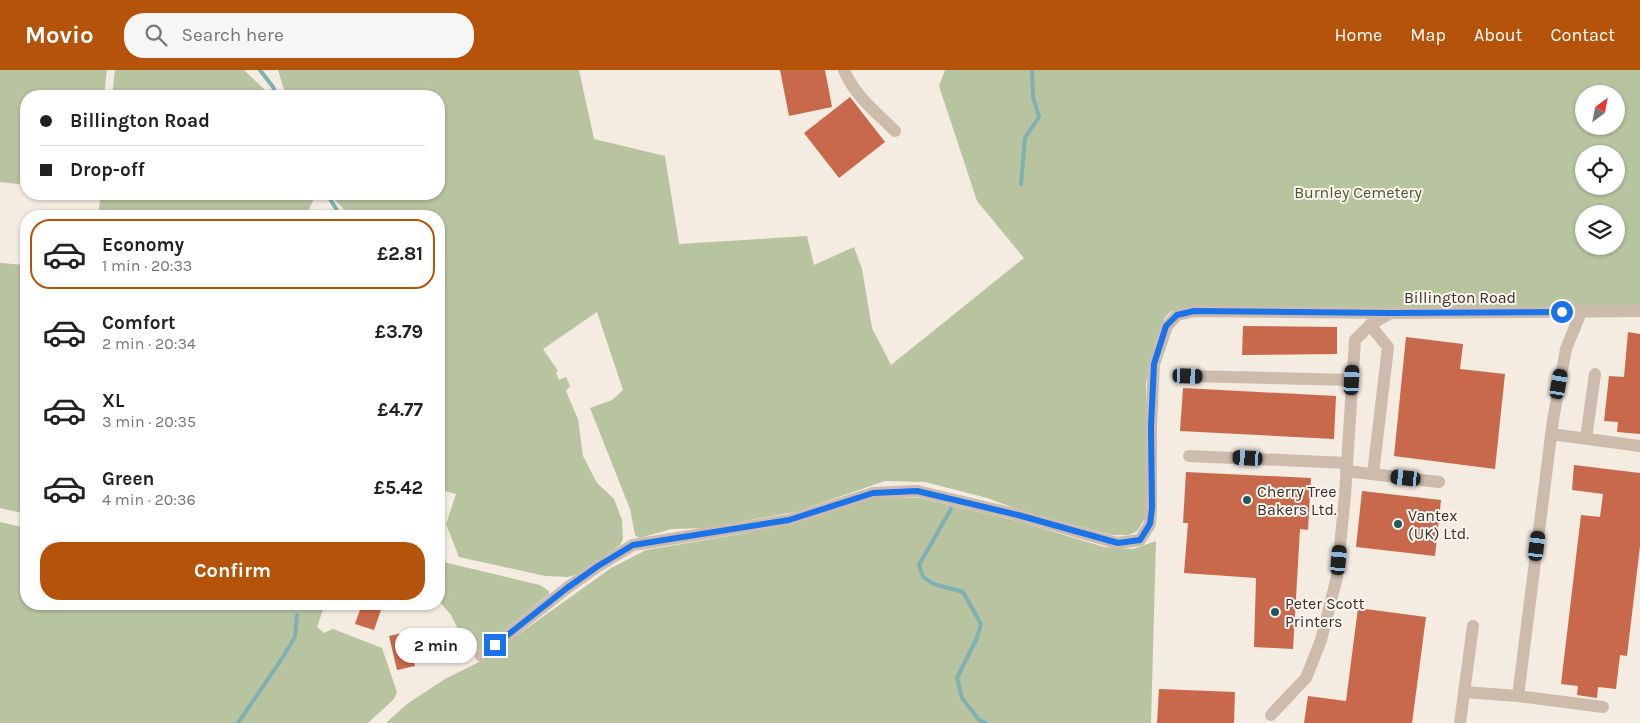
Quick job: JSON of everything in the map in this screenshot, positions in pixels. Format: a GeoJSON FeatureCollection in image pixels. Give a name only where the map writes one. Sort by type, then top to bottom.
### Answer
{"type":"FeatureCollection","features":[{"type":"Feature","properties":{"kind":"street"},"geometry":{"type":"LineString","coordinates":[[844,70],[856,92],[895,131]]}},
{"type":"Feature","properties":{"kind":"street"},"geometry":{"type":"LineString","coordinates":[[481,656],[564,590],[598,566],[633,545],[789,520],[873,493],[917,491],[1018,515],[1118,543],[1140,540],[1150,524],[1152,508],[1151,426],[1154,364],[1166,326],[1177,315],[1194,311],[1390,313]]}},
{"type":"Feature","properties":{"kind":"street","name":"Billington Road"},"geometry":{"type":"LineString","coordinates":[[1271,715],[1306,678],[1321,640],[1337,576],[1347,467],[1355,340],[1370,325],[1390,313],[1640,311]]}},
{"type":"Feature","properties":{"kind":"street"},"geometry":{"type":"LineString","coordinates":[[1518,696],[1551,434],[1566,349],[1581,312]]}},
{"type":"Feature","properties":{"kind":"street"},"geometry":{"type":"LineString","coordinates":[[1370,325],[1388,347],[1373,474]]}},
{"type":"Feature","properties":{"kind":"street"},"geometry":{"type":"LineString","coordinates":[[1586,438],[1595,374]]}},
{"type":"Feature","properties":{"kind":"street"},"geometry":{"type":"LineString","coordinates":[[1188,376],[1352,380]]}},
{"type":"Feature","properties":{"kind":"street"},"geometry":{"type":"LineString","coordinates":[[1551,434],[1640,446]]}},
{"type":"Feature","properties":{"kind":"street"},"geometry":{"type":"LineString","coordinates":[[1190,456],[1347,467],[1373,474],[1439,482]]}},
{"type":"Feature","properties":{"kind":"street"},"geometry":{"type":"LineString","coordinates":[[1460,723],[1473,626]]}},
{"type":"Feature","properties":{"kind":"street"},"geometry":{"type":"LineString","coordinates":[[1464,692],[1518,696],[1604,707]]}},
{"type":"Feature","properties":{"kind":"green space"},"geometry":{"type":"Polygon","coordinates":[[[0,70],[107,70],[105,90],[20,90],[20,184],[0,182],[0,70]]]}},
{"type":"Feature","properties":{"kind":"green space"},"geometry":{"type":"Polygon","coordinates":[[[115,70],[244,70],[264,90],[113,90],[115,70]]]}},
{"type":"Feature","properties":{"kind":"green space","name":"Burnley Cemetery"},"geometry":{"type":"Polygon","coordinates":[[[278,70],[579,70],[594,139],[665,156],[679,244],[807,236],[814,265],[854,247],[862,269],[872,328],[891,365],[1024,258],[977,201],[939,86],[945,70],[1640,70],[1640,311],[1171,311],[1164,319],[1154,346],[1146,383],[1146,517],[1137,531],[1129,535],[1112,535],[1020,510],[987,498],[925,482],[885,481],[795,512],[706,528],[672,529],[639,538],[635,535],[630,509],[590,408],[612,400],[623,390],[597,312],[543,349],[558,371],[556,372],[559,380],[566,377],[570,386],[566,391],[578,419],[583,456],[597,483],[614,499],[622,520],[623,539],[620,545],[577,574],[568,577],[545,576],[459,557],[446,524],[456,494],[445,491],[445,210],[344,210],[336,200],[445,200],[445,90],[284,90],[278,70]]]}},
{"type":"Feature","properties":{"kind":"green space"},"geometry":{"type":"Polygon","coordinates":[[[100,200],[313,200],[309,210],[99,210],[100,200]]]}},
{"type":"Feature","properties":{"kind":"green space"},"geometry":{"type":"Polygon","coordinates":[[[0,263],[20,265],[20,513],[0,508],[0,263]]]}},
{"type":"Feature","properties":{"kind":"green space"},"geometry":{"type":"Polygon","coordinates":[[[877,497],[920,498],[1021,522],[1104,547],[1133,549],[1156,541],[1151,723],[386,723],[407,704],[445,679],[481,661],[611,568],[646,550],[747,533],[877,497]]]}},
{"type":"Feature","properties":{"kind":"green space"},"geometry":{"type":"Polygon","coordinates":[[[0,522],[20,527],[20,610],[323,610],[317,627],[324,633],[333,629],[382,648],[397,692],[394,699],[368,723],[0,723],[0,522]]]}},
{"type":"Feature","properties":{"kind":"green space"},"geometry":{"type":"Polygon","coordinates":[[[445,562],[540,585],[549,591],[549,594],[482,648],[470,654],[451,615],[445,608],[445,562]]]}},
{"type":"Feature","properties":{"kind":"building"},"geometry":{"type":"Polygon","coordinates":[[[780,70],[825,70],[832,107],[789,116],[780,70]]]}},
{"type":"Feature","properties":{"kind":"building"},"geometry":{"type":"Polygon","coordinates":[[[850,97],[885,142],[839,178],[804,133],[850,97]]]}},
{"type":"Feature","properties":{"kind":"building"},"geometry":{"type":"Polygon","coordinates":[[[1243,326],[1337,327],[1337,354],[1242,355],[1243,326]]]}},
{"type":"Feature","properties":{"kind":"building"},"geometry":{"type":"Polygon","coordinates":[[[1628,332],[1640,334],[1640,434],[1617,432],[1618,422],[1604,421],[1609,376],[1624,377],[1628,332]]]}},
{"type":"Feature","properties":{"kind":"building"},"geometry":{"type":"Polygon","coordinates":[[[1406,337],[1463,344],[1460,369],[1505,374],[1495,469],[1394,456],[1406,337]]]}},
{"type":"Feature","properties":{"kind":"building"},"geometry":{"type":"Polygon","coordinates":[[[1183,388],[1336,396],[1334,439],[1180,431],[1183,388]]]}},
{"type":"Feature","properties":{"kind":"building"},"geometry":{"type":"Polygon","coordinates":[[[1574,465],[1640,473],[1640,546],[1627,656],[1620,655],[1616,689],[1598,687],[1597,698],[1577,695],[1578,686],[1561,684],[1581,515],[1600,517],[1603,494],[1572,490],[1574,465]]]}},
{"type":"Feature","properties":{"kind":"building"},"geometry":{"type":"Polygon","coordinates":[[[1186,472],[1311,478],[1308,530],[1300,529],[1293,649],[1254,647],[1256,578],[1184,573],[1188,523],[1183,523],[1186,472]]]}},
{"type":"Feature","properties":{"kind":"building","name":"Vantex (UK) Ltd."},"geometry":{"type":"Polygon","coordinates":[[[1362,491],[1441,500],[1435,556],[1356,547],[1362,491]]]}},
{"type":"Feature","properties":{"kind":"building"},"geometry":{"type":"Polygon","coordinates":[[[1358,608],[1426,617],[1412,723],[1304,723],[1308,696],[1346,701],[1358,608]]]}},
{"type":"Feature","properties":{"kind":"building"},"geometry":{"type":"Polygon","coordinates":[[[360,610],[381,610],[374,630],[355,624],[360,610]]]}},
{"type":"Feature","properties":{"kind":"building"},"geometry":{"type":"Polygon","coordinates":[[[407,632],[415,666],[397,670],[389,636],[407,632]]]}},
{"type":"Feature","properties":{"kind":"building"},"geometry":{"type":"Polygon","coordinates":[[[1159,689],[1235,692],[1234,723],[1157,723],[1159,689]]]}},
{"type":"Feature","properties":{"kind":"waterway"},"geometry":{"type":"LineString","coordinates":[[260,70],[274,90]]}},
{"type":"Feature","properties":{"kind":"waterway"},"geometry":{"type":"LineString","coordinates":[[1021,184],[1025,138],[1039,117],[1033,97],[1032,70]]}},
{"type":"Feature","properties":{"kind":"waterway"},"geometry":{"type":"LineString","coordinates":[[331,200],[337,210]]}},
{"type":"Feature","properties":{"kind":"waterway"},"geometry":{"type":"LineString","coordinates":[[951,509],[919,565],[923,577],[934,584],[963,592],[981,624],[977,638],[957,678],[962,698],[979,720],[986,723]]}},
{"type":"Feature","properties":{"kind":"waterway"},"geometry":{"type":"LineString","coordinates":[[238,723],[295,637],[297,615]]}},
{"type":"Feature","properties":{"kind":"place","name":"Cherry Tree Bakers Ltd."},"geometry":{"type":"Point","coordinates":[1247,500]}},
{"type":"Feature","properties":{"kind":"place","name":"Vantex (UK) Ltd."},"geometry":{"type":"Point","coordinates":[1398,524]}},
{"type":"Feature","properties":{"kind":"place","name":"Peter Scott Printers"},"geometry":{"type":"Point","coordinates":[1275,612]}},
{"type":"Feature","properties":{"kind":"route"},"geometry":{"type":"LineString","coordinates":[[495,645],[567,588],[598,566],[633,545],[789,520],[873,493],[917,491],[1018,515],[1118,543],[1140,540],[1150,524],[1152,508],[1151,426],[1154,364],[1166,326],[1177,315],[1194,311],[1562,312]]}}]}
